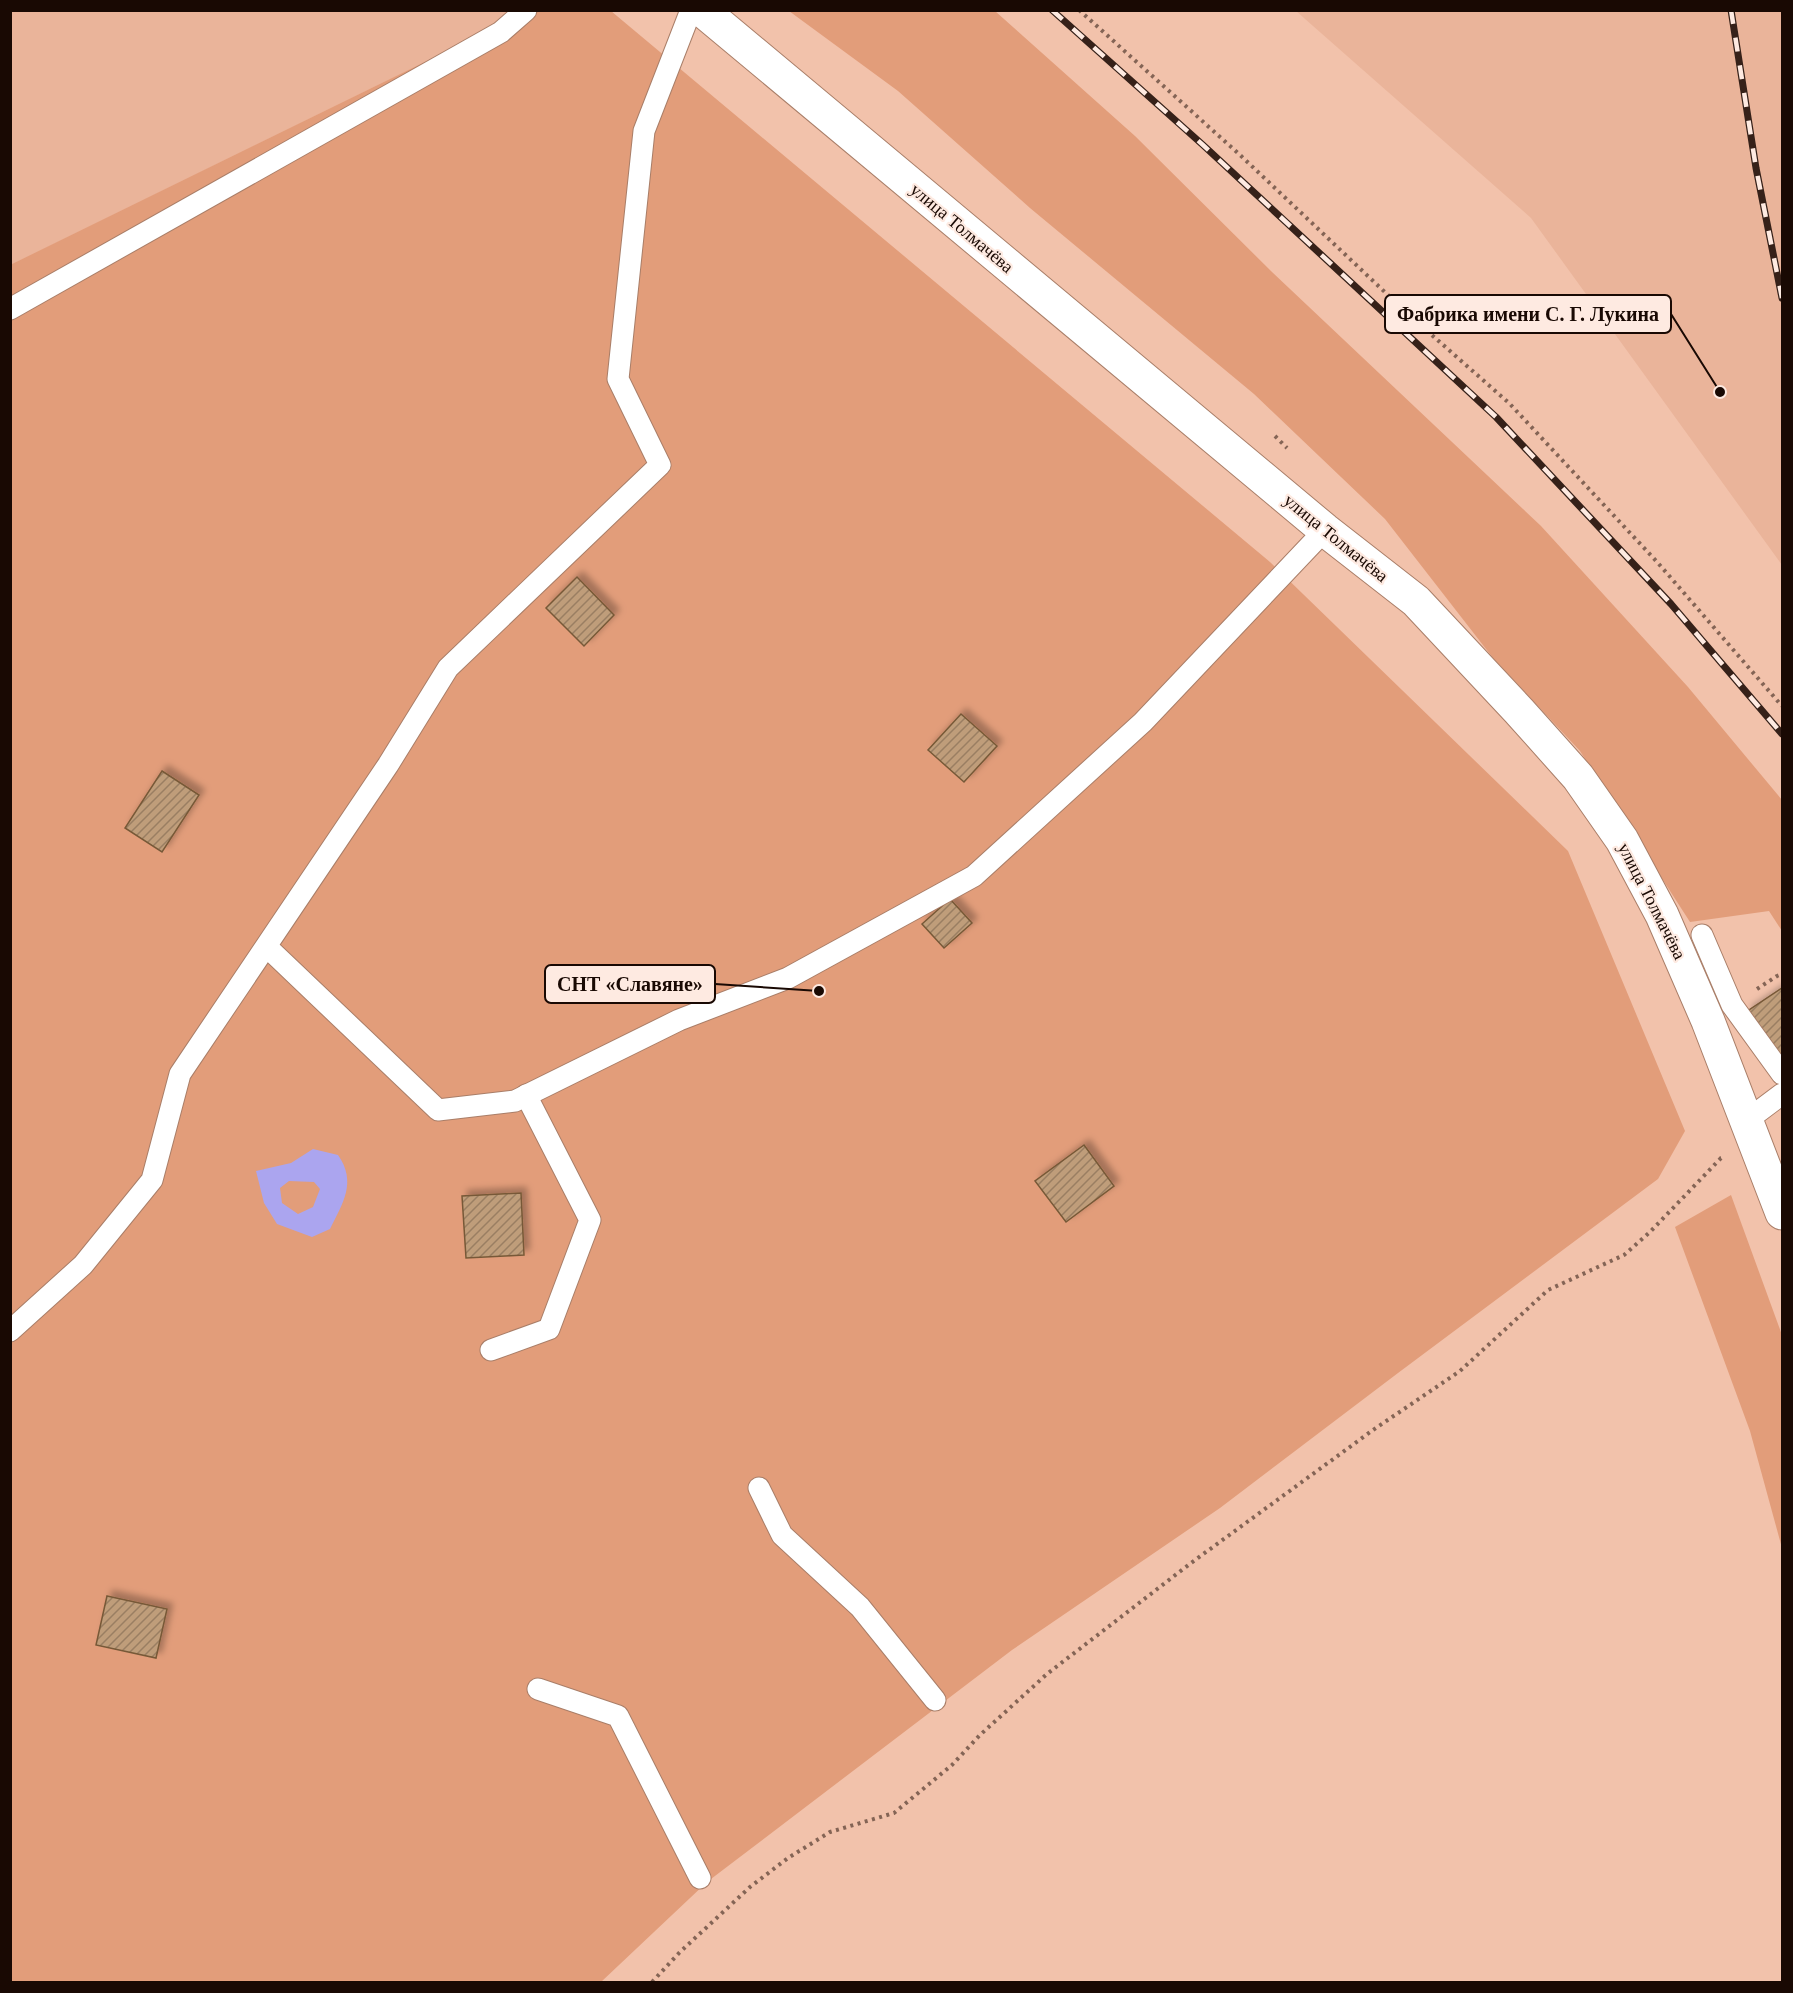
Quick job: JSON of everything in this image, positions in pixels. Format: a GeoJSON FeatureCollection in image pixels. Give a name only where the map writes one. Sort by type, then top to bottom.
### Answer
{"type":"FeatureCollection","features":[{"type":"Feature","properties":{"kind":"street","name":"улица Толмачёва"},"geometry":{"type":"LineString","coordinates":[[702,10],[1325,530],[1416,601],[1519,711],[1578,777],[1622,840],[1662,915],[1708,1021],[1782,1213]]}},
{"type":"Feature","properties":{"kind":"lane"},"geometry":{"type":"LineString","coordinates":[[10,309],[491,38],[526,10]]}},
{"type":"Feature","properties":{"kind":"lane"},"geometry":{"type":"LineString","coordinates":[[10,1331],[83,1264],[152,1180],[180,1074],[388,765],[448,668],[660,465],[618,379],[644,131],[691,10]]}},
{"type":"Feature","properties":{"kind":"lane"},"geometry":{"type":"LineString","coordinates":[[267,947],[438,1110],[515,1101],[679,1020],[788,978],[974,876],[1143,722],[1325,530]]}},
{"type":"Feature","properties":{"kind":"lane"},"geometry":{"type":"LineString","coordinates":[[1702,935],[1732,1005],[1782,1074]]}},
{"type":"Feature","properties":{"kind":"lane"},"geometry":{"type":"LineString","coordinates":[[1752,1135],[1782,1094]]}},
{"type":"Feature","properties":{"kind":"lane"},"geometry":{"type":"LineString","coordinates":[[491,1350],[549,1329],[590,1220],[526,1095]]}},
{"type":"Feature","properties":{"kind":"lane"},"geometry":{"type":"LineString","coordinates":[[759,1488],[782,1535],[860,1607],[935,1700]]}},
{"type":"Feature","properties":{"kind":"lane"},"geometry":{"type":"LineString","coordinates":[[538,1689],[618,1716],[700,1878]]}},
{"type":"Feature","properties":{"kind":"path"},"geometry":{"type":"LineString","coordinates":[[1079,10],[1239,154],[1408,314],[1509,403],[1658,563],[1782,706]]}},
{"type":"Feature","properties":{"kind":"path"},"geometry":{"type":"LineString","coordinates":[[652,1983],[679,1953],[750,1887],[788,1858],[830,1832],[894,1813],[952,1765],[1047,1674],[1182,1570],[1373,1430],[1461,1371],[1548,1290],[1624,1255],[1650,1232],[1721,1158],[1752,1135]]}},
{"type":"Feature","properties":{"kind":"shaded area"},"geometry":{"type":"Polygon","coordinates":[[[11,11],[529,11],[11,265],[11,11]]]}},
{"type":"Feature","properties":{"kind":"shaded area"},"geometry":{"type":"Polygon","coordinates":[[[529,11],[611,11],[1270,562],[1568,851],[1685,1131],[1658,1179],[1220,1508],[1012,1650],[707,1882],[601,1982],[11,1982],[10,265],[529,11]]]}},
{"type":"Feature","properties":{"kind":"shaded area"},"geometry":{"type":"Polygon","coordinates":[[[789,11],[995,11],[1135,136],[1272,272],[1541,526],[1688,687],[1782,800],[1782,931],[1769,911],[1690,922],[1580,751],[1493,658],[1385,519],[1254,394],[1030,208],[898,91],[789,11]]]}},
{"type":"Feature","properties":{"kind":"shaded area"},"geometry":{"type":"Polygon","coordinates":[[[1296,11],[1782,11],[1782,565],[1531,218],[1296,11]]]}},
{"type":"Feature","properties":{"kind":"shaded area"},"geometry":{"type":"Polygon","coordinates":[[[313,1149],[338,1155],[347,1174],[346,1192],[330,1229],[312,1237],[277,1224],[264,1203],[256,1171],[291,1163],[313,1149]],[[289,1181],[280,1188],[282,1203],[298,1214],[313,1207],[320,1189],[314,1182],[289,1181]]]}},
{"type":"Feature","properties":{"kind":"shaded area"},"geometry":{"type":"Polygon","coordinates":[[[1731,1195],[1782,1335],[1782,1548],[1750,1431],[1675,1227],[1731,1195]]]}},
{"type":"Feature","properties":{"kind":"building"},"geometry":{"type":"Polygon","coordinates":[[[577,577],[614,615],[584,646],[546,608],[577,577]]]}},
{"type":"Feature","properties":{"kind":"building"},"geometry":{"type":"Polygon","coordinates":[[[961,714],[997,746],[964,782],[928,750],[961,714]]]}},
{"type":"Feature","properties":{"kind":"building"},"geometry":{"type":"Polygon","coordinates":[[[162,771],[199,795],[162,852],[125,828],[162,771]]]}},
{"type":"Feature","properties":{"kind":"building"},"geometry":{"type":"Polygon","coordinates":[[[950,899],[972,923],[944,948],[922,924],[950,899]]]}},
{"type":"Feature","properties":{"kind":"building"},"geometry":{"type":"Polygon","coordinates":[[[1782,988],[1782,1057],[1746,1012],[1782,988]]]}},
{"type":"Feature","properties":{"kind":"building"},"geometry":{"type":"Polygon","coordinates":[[[1084,1145],[1114,1186],[1066,1222],[1035,1181],[1084,1145]]]}},
{"type":"Feature","properties":{"kind":"building"},"geometry":{"type":"Polygon","coordinates":[[[521,1193],[524,1255],[466,1258],[462,1196],[521,1193]]]}},
{"type":"Feature","properties":{"kind":"building"},"geometry":{"type":"Polygon","coordinates":[[[107,1596],[167,1609],[156,1658],[96,1645],[107,1596]]]}},
{"type":"Feature","properties":{"kind":"railway"},"geometry":{"type":"LineString","coordinates":[[1052,10],[1203,145],[1496,417],[1671,604],[1782,734]]}},
{"type":"Feature","properties":{"kind":"railway"},"geometry":{"type":"LineString","coordinates":[[1731,10],[1756,168],[1782,298]]}},
{"type":"Feature","properties":{"kind":"place","name":"Фабрика имени С. Г. Лукина"},"geometry":{"type":"Point","coordinates":[1720,392]}},
{"type":"Feature","properties":{"kind":"place","name":"СНТ «Славяне»"},"geometry":{"type":"Point","coordinates":[819,991]}}]}
